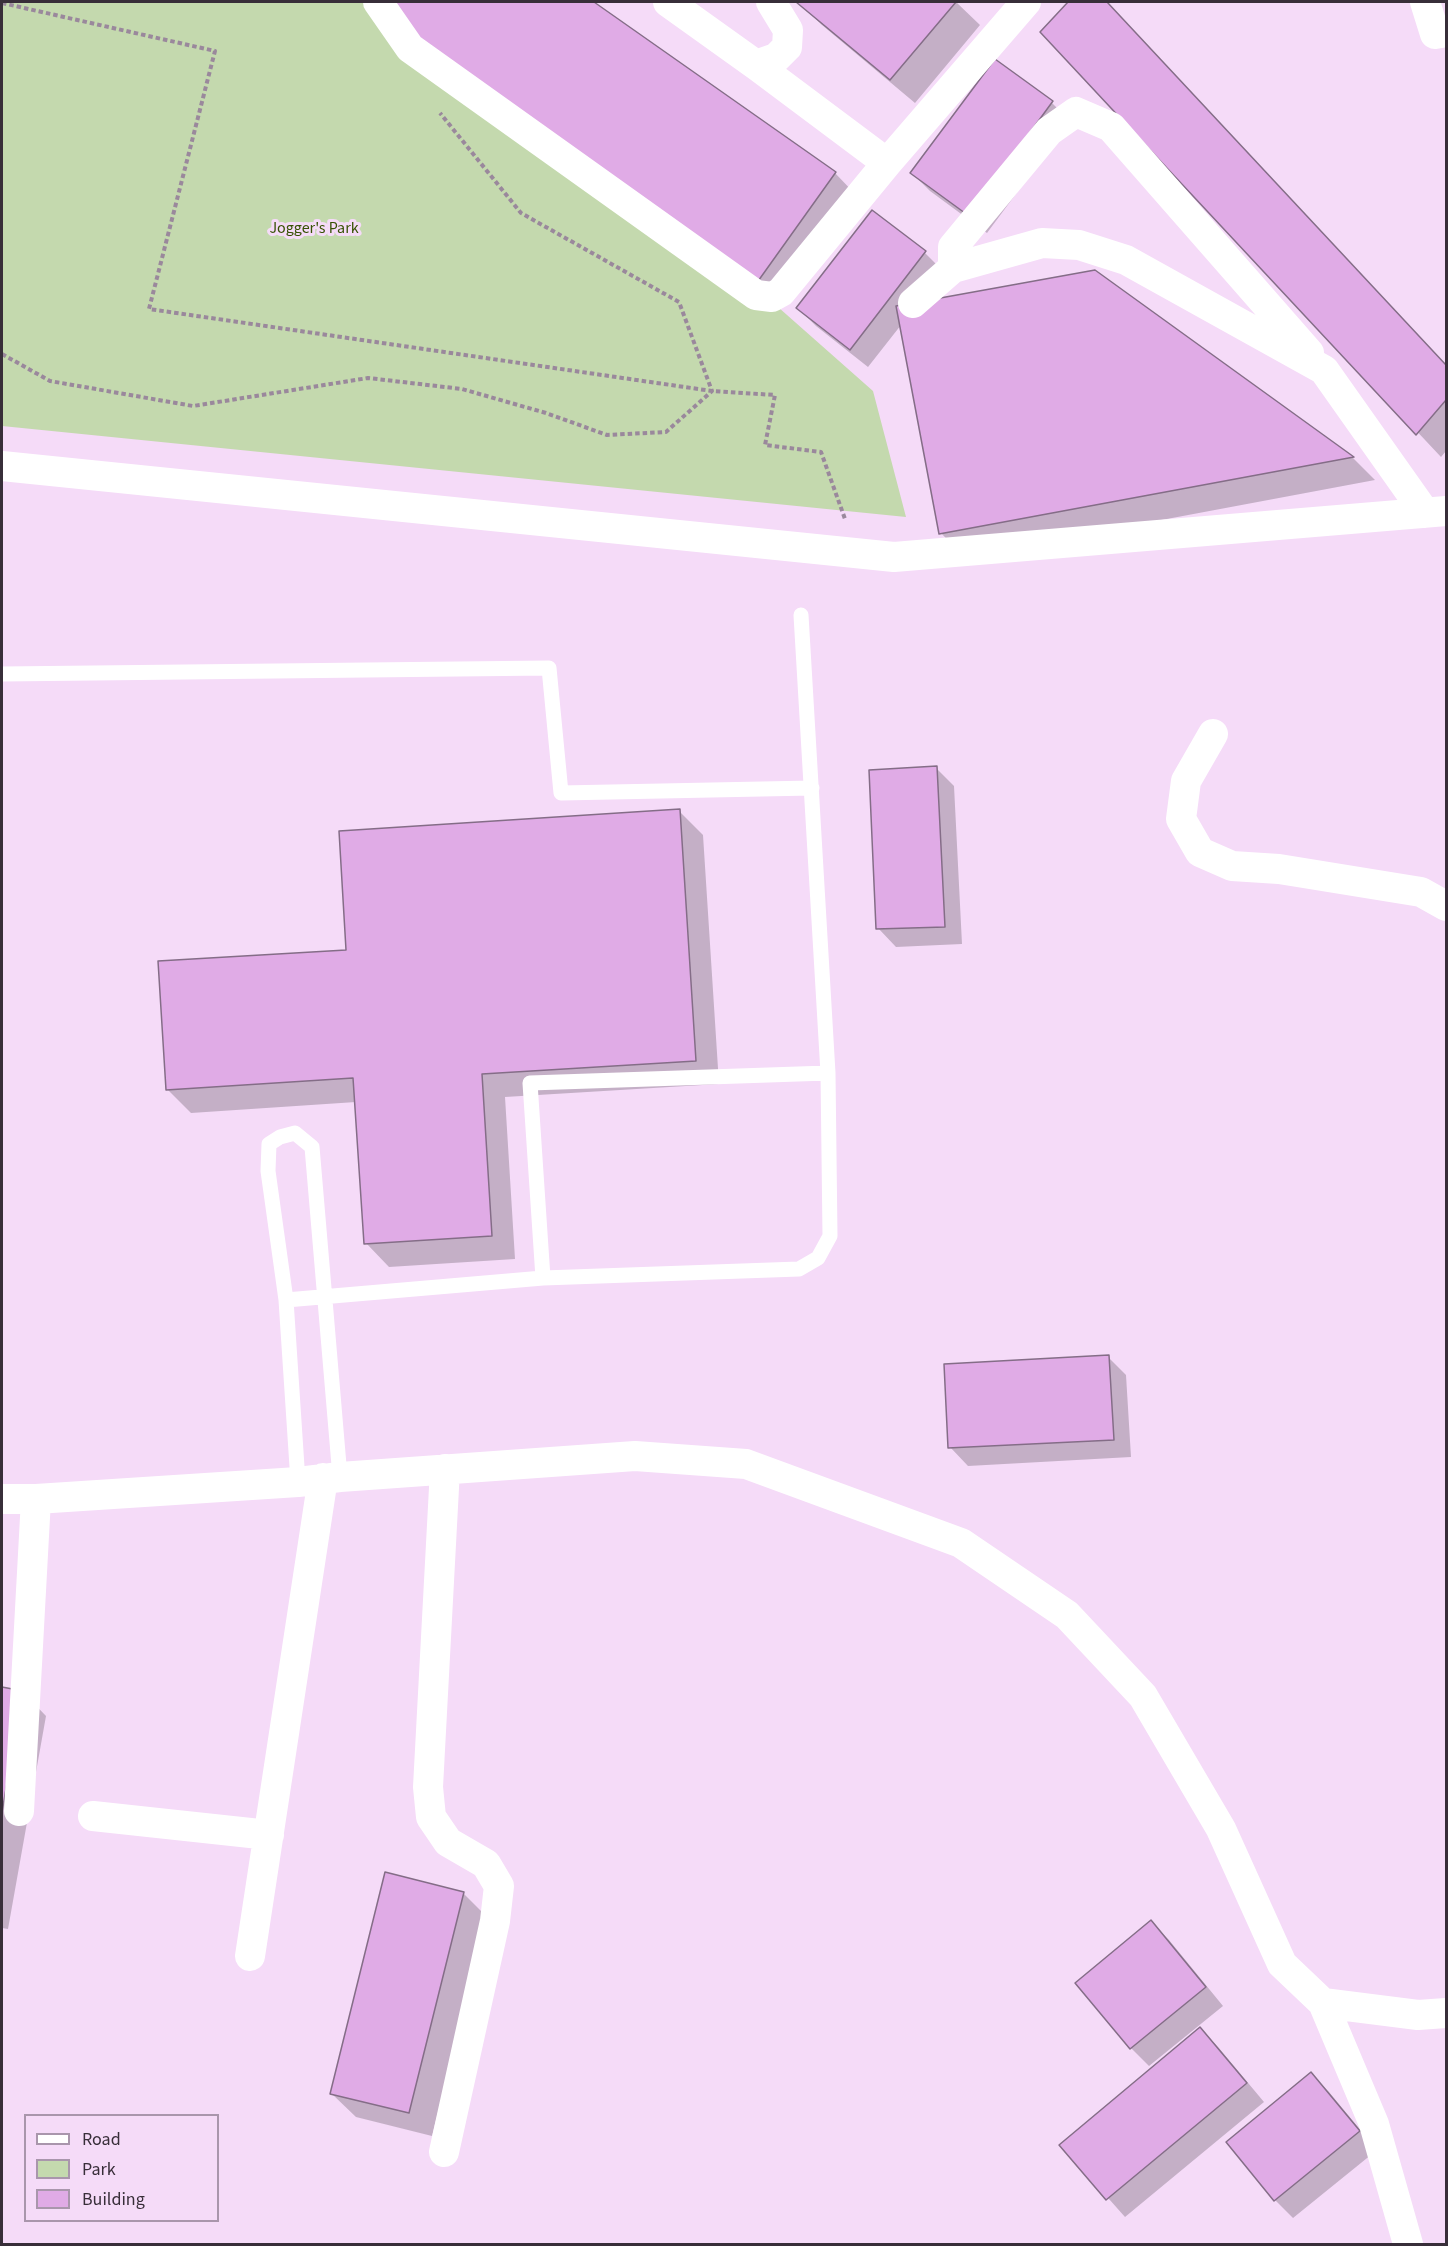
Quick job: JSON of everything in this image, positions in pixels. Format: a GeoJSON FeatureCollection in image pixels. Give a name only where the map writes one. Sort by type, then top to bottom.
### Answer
{"type":"FeatureCollection","features":[{"type":"Feature","properties":{"kind":"street"},"geometry":{"type":"LineString","coordinates":[[378,2],[410,48],[756,295],[772,297],[781,292],[1012,7]]}},
{"type":"Feature","properties":{"kind":"street"},"geometry":{"type":"LineString","coordinates":[[668,2],[756,64],[887,163]]}},
{"type":"Feature","properties":{"kind":"street"},"geometry":{"type":"LineString","coordinates":[[756,64],[776,58],[787,47],[788,30],[771,2]]}},
{"type":"Feature","properties":{"kind":"street"},"geometry":{"type":"LineString","coordinates":[[1425,2],[1435,34],[1446,32]]}},
{"type":"Feature","properties":{"kind":"street"},"geometry":{"type":"LineString","coordinates":[[953,268],[953,246],[1049,131],[1076,112],[1111,127],[1324,370],[1436,512]]}},
{"type":"Feature","properties":{"kind":"street"},"geometry":{"type":"LineString","coordinates":[[913,303],[953,268],[1042,243],[1078,245],[1126,260],[1324,370]]}},
{"type":"Feature","properties":{"kind":"street"},"geometry":{"type":"LineString","coordinates":[[2,466],[894,557],[1436,512]]}},
{"type":"Feature","properties":{"kind":"street"},"geometry":{"type":"LineString","coordinates":[[1213,734],[1186,781],[1181,819],[1200,852],[1232,866],[1279,869],[1421,892],[1446,906]]}},
{"type":"Feature","properties":{"kind":"street"},"geometry":{"type":"LineString","coordinates":[[2,1499],[36,1499],[635,1456],[746,1464],[961,1544],[1067,1615],[1143,1696],[1221,1829],[1282,1964],[1323,2003],[1374,2124],[1408,2244]]}},
{"type":"Feature","properties":{"kind":"street"},"geometry":{"type":"LineString","coordinates":[[444,2152],[495,1921],[499,1886],[486,1864],[448,1842],[431,1818],[428,1787],[445,1469]]}},
{"type":"Feature","properties":{"kind":"street"},"geometry":{"type":"LineString","coordinates":[[250,1956],[320,1479]]}},
{"type":"Feature","properties":{"kind":"street"},"geometry":{"type":"LineString","coordinates":[[19,1811],[36,1499]]}},
{"type":"Feature","properties":{"kind":"street"},"geometry":{"type":"LineString","coordinates":[[93,1816],[269,1834]]}},
{"type":"Feature","properties":{"kind":"street"},"geometry":{"type":"LineString","coordinates":[[1323,2003],[1418,2014],[1446,2013]]}},
{"type":"Feature","properties":{"kind":"lane"},"geometry":{"type":"LineString","coordinates":[[286,1300],[543,1278],[799,1269],[818,1258],[830,1236],[828,1073],[801,615]]}},
{"type":"Feature","properties":{"kind":"lane"},"geometry":{"type":"LineString","coordinates":[[2,674],[549,668],[561,793],[812,788]]}},
{"type":"Feature","properties":{"kind":"lane"},"geometry":{"type":"LineString","coordinates":[[543,1278],[530,1083],[828,1073]]}},
{"type":"Feature","properties":{"kind":"lane"},"geometry":{"type":"LineString","coordinates":[[295,1133],[312,1147],[325,1296],[320,1479],[286,1300],[268,1171],[269,1144],[280,1137],[295,1133]]}},
{"type":"Feature","properties":{"kind":"path"},"geometry":{"type":"LineString","coordinates":[[2,3],[215,51],[149,309],[712,392],[775,395],[765,445],[821,452],[858,554]]}},
{"type":"Feature","properties":{"kind":"path"},"geometry":{"type":"LineString","coordinates":[[436,108],[521,213],[679,302],[712,392]]}},
{"type":"Feature","properties":{"kind":"path"},"geometry":{"type":"LineString","coordinates":[[2,354],[50,381],[194,406],[368,378],[462,389],[546,413],[607,435],[666,432],[712,392]]}},
{"type":"Feature","properties":{"kind":"green space","name":"Jogger's Park"},"geometry":{"type":"Polygon","coordinates":[[[2,2],[416,2],[457,52],[649,193],[873,391],[906,517],[2,426],[2,2]]]}},
{"type":"Feature","properties":{"kind":"building"},"geometry":{"type":"Polygon","coordinates":[[[387,2],[594,2],[836,172],[756,284],[418,47],[387,2]]]}},
{"type":"Feature","properties":{"kind":"building"},"geometry":{"type":"Polygon","coordinates":[[[796,2],[956,2],[890,80],[796,2]]]}},
{"type":"Feature","properties":{"kind":"building"},"geometry":{"type":"Polygon","coordinates":[[[1068,2],[1107,2],[1446,365],[1446,400],[1416,435],[1040,32],[1068,2]]]}},
{"type":"Feature","properties":{"kind":"building"},"geometry":{"type":"Polygon","coordinates":[[[995,59],[1053,101],[969,216],[910,173],[995,59]]]}},
{"type":"Feature","properties":{"kind":"building"},"geometry":{"type":"Polygon","coordinates":[[[872,210],[926,251],[850,350],[796,308],[872,210]]]}},
{"type":"Feature","properties":{"kind":"building"},"geometry":{"type":"Polygon","coordinates":[[[1095,270],[1354,457],[939,534],[896,306],[1095,270]]]}},
{"type":"Feature","properties":{"kind":"building"},"geometry":{"type":"Polygon","coordinates":[[[937,766],[945,927],[876,929],[869,770],[937,766]]]}},
{"type":"Feature","properties":{"kind":"building"},"geometry":{"type":"Polygon","coordinates":[[[680,809],[696,1061],[482,1074],[492,1236],[364,1244],[353,1078],[166,1090],[158,961],[346,950],[339,831],[680,809]]]}},
{"type":"Feature","properties":{"kind":"building"},"geometry":{"type":"Polygon","coordinates":[[[1109,1355],[1114,1440],[948,1448],[944,1364],[1109,1355]]]}},
{"type":"Feature","properties":{"kind":"building"},"geometry":{"type":"Polygon","coordinates":[[[2,1687],[23,1691],[2,1812],[2,1687]]]}},
{"type":"Feature","properties":{"kind":"building"},"geometry":{"type":"Polygon","coordinates":[[[385,1872],[464,1892],[409,2113],[330,2094],[385,1872]]]}},
{"type":"Feature","properties":{"kind":"building"},"geometry":{"type":"Polygon","coordinates":[[[1151,1920],[1206,1987],[1130,2049],[1075,1983],[1151,1920]]]}},
{"type":"Feature","properties":{"kind":"building"},"geometry":{"type":"Polygon","coordinates":[[[1200,2027],[1247,2083],[1106,2200],[1059,2145],[1200,2027]]]}},
{"type":"Feature","properties":{"kind":"building"},"geometry":{"type":"Polygon","coordinates":[[[1311,2072],[1360,2131],[1274,2201],[1226,2142],[1311,2072]]]}}]}
